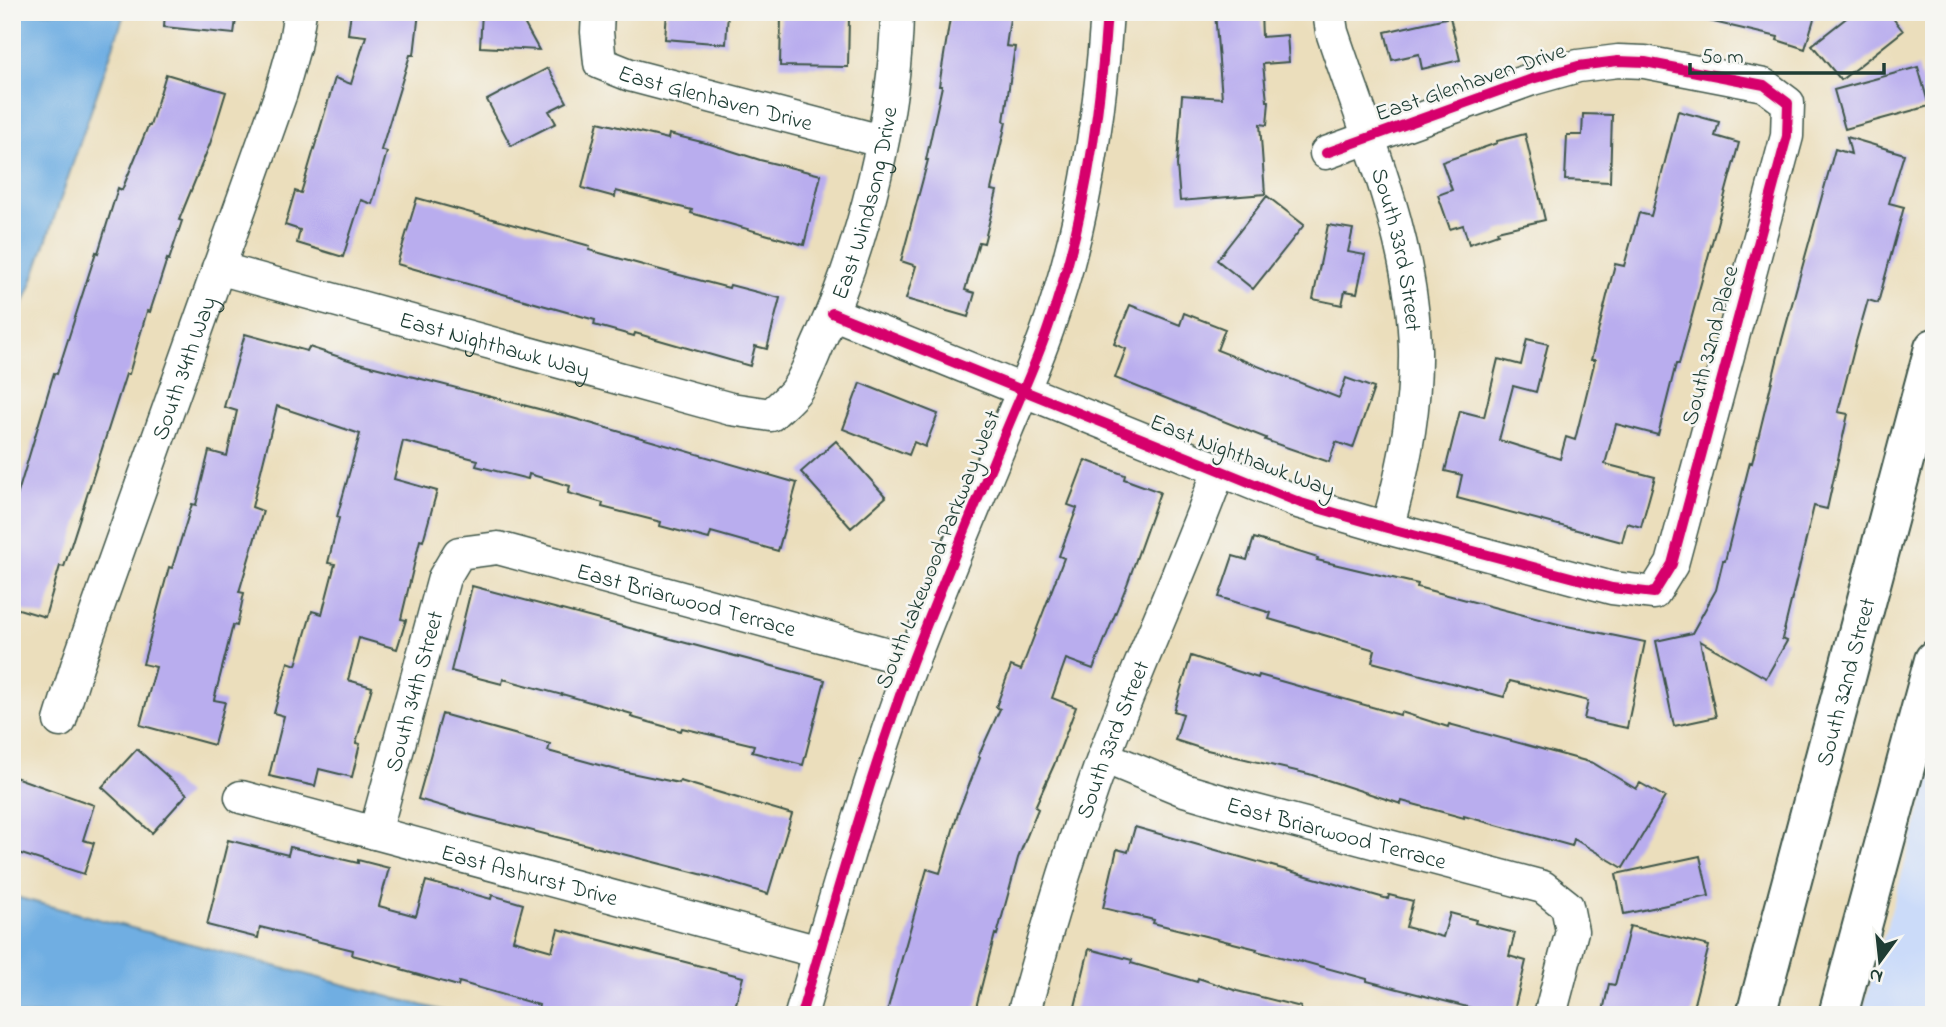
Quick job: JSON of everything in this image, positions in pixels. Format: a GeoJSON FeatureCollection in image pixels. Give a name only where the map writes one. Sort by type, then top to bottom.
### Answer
{"type":"FeatureCollection","features":[{"type":"Feature","properties":{"kind":"main road","name":"South 32nd Street"},"geometry":{"type":"LineString","coordinates":[[1756,1015],[1934,348]]}},
{"type":"Feature","properties":{"kind":"main road"},"geometry":{"type":"LineString","coordinates":[[1838,1015],[1934,660]]}},
{"type":"Feature","properties":{"kind":"street","name":"South 34th Way"},"geometry":{"type":"LineString","coordinates":[[60,721],[77,666],[281,93],[294,47],[300,12]]}},
{"type":"Feature","properties":{"kind":"street","name":"East Glenhaven Drive"},"geometry":{"type":"LineString","coordinates":[[598,12],[600,63],[629,75],[881,141]]}},
{"type":"Feature","properties":{"kind":"street","name":"East Windsong Drive"},"geometry":{"type":"LineString","coordinates":[[771,415],[797,390],[844,285],[859,236],[881,141],[897,49],[897,12]]}},
{"type":"Feature","properties":{"kind":"street","name":"South Lakewood Parkway West"},"geometry":{"type":"LineString","coordinates":[[801,1015],[861,810],[913,661],[1048,329],[1069,261],[1086,191],[1099,101],[1107,12]]}},
{"type":"Feature","properties":{"kind":"street","name":"South 33rd Street"},"geometry":{"type":"LineString","coordinates":[[1329,12],[1332,32],[1395,219],[1412,305],[1414,398],[1409,442],[1387,528]]}},
{"type":"Feature","properties":{"kind":"street","name":"East Glenhaven Drive"},"geometry":{"type":"LineString","coordinates":[[1367,138],[1532,79],[1578,66],[1618,61],[1645,62],[1764,85],[1787,103]]}},
{"type":"Feature","properties":{"kind":"street","name":"South 32nd Place"},"geometry":{"type":"LineString","coordinates":[[1654,593],[1672,564],[1787,136],[1787,103]]}},
{"type":"Feature","properties":{"kind":"street","name":"South 33rd Street"},"geometry":{"type":"LineString","coordinates":[[1326,153],[1367,138]]}},
{"type":"Feature","properties":{"kind":"street","name":"East Nighthawk Way"},"geometry":{"type":"LineString","coordinates":[[218,268],[731,408],[771,415]]}},
{"type":"Feature","properties":{"kind":"street","name":"East Nighthawk Way"},"geometry":{"type":"LineString","coordinates":[[832,313],[1301,503],[1612,588],[1654,593]]}},
{"type":"Feature","properties":{"kind":"street","name":"South 33rd Street"},"geometry":{"type":"LineString","coordinates":[[1023,1015],[1069,856],[1104,757],[1190,550],[1219,470]]}},
{"type":"Feature","properties":{"kind":"street","name":"East Briarwood Terrace"},"geometry":{"type":"LineString","coordinates":[[460,553],[498,548],[913,661]]}},
{"type":"Feature","properties":{"kind":"street","name":"South 34th Street"},"geometry":{"type":"LineString","coordinates":[[375,833],[444,578],[460,553]]}},
{"type":"Feature","properties":{"kind":"street","name":"East Briarwood Terrace"},"geometry":{"type":"LineString","coordinates":[[1104,757],[1184,789],[1241,807],[1542,887],[1567,905],[1572,931],[1550,1015]]}},
{"type":"Feature","properties":{"kind":"street","name":"East Ashurst Drive"},"geometry":{"type":"LineString","coordinates":[[241,797],[819,953]]}},
{"type":"Feature","properties":{"kind":"shaded area"},"geometry":{"type":"Polygon","coordinates":[[[1934,763],[1934,1015],[1861,1015],[1934,763]]]}},
{"type":"Feature","properties":{"kind":"water"},"geometry":{"type":"Polygon","coordinates":[[[12,12],[125,12],[31,285],[12,331],[12,12]]]}},
{"type":"Feature","properties":{"kind":"water"},"geometry":{"type":"Polygon","coordinates":[[[12,896],[458,1015],[12,1015],[12,896]]]}},
{"type":"Feature","properties":{"kind":"building"},"geometry":{"type":"Polygon","coordinates":[[[165,12],[237,12],[234,34],[164,27],[165,12]]]}},
{"type":"Feature","properties":{"kind":"building"},"geometry":{"type":"Polygon","coordinates":[[[351,12],[419,12],[414,55],[410,55],[381,150],[387,152],[372,204],[361,200],[343,257],[297,243],[300,230],[285,225],[295,191],[301,193],[335,78],[351,84],[366,36],[348,34],[351,12]]]}},
{"type":"Feature","properties":{"kind":"building"},"geometry":{"type":"Polygon","coordinates":[[[482,12],[518,12],[539,50],[480,47],[482,12]]]}},
{"type":"Feature","properties":{"kind":"building"},"geometry":{"type":"Polygon","coordinates":[[[667,12],[728,12],[726,44],[665,39],[667,12]]]}},
{"type":"Feature","properties":{"kind":"building"},"geometry":{"type":"Polygon","coordinates":[[[951,12],[1011,12],[1006,46],[1015,47],[1004,121],[1006,122],[991,190],[997,191],[984,243],[979,242],[965,290],[975,293],[968,317],[906,299],[916,266],[901,261],[928,160],[942,86],[939,86],[951,12]]]}},
{"type":"Feature","properties":{"kind":"building"},"geometry":{"type":"Polygon","coordinates":[[[1215,12],[1261,12],[1262,37],[1287,35],[1289,62],[1263,64],[1269,101],[1267,125],[1260,124],[1265,194],[1180,201],[1177,165],[1182,95],[1222,98],[1215,12]]]}},
{"type":"Feature","properties":{"kind":"building"},"geometry":{"type":"Polygon","coordinates":[[[1710,12],[1816,12],[1805,49],[1777,40],[1778,37],[1709,21],[1710,12]]]}},
{"type":"Feature","properties":{"kind":"building"},"geometry":{"type":"Polygon","coordinates":[[[1854,12],[1888,12],[1903,31],[1841,80],[1812,45],[1854,12]]]}},
{"type":"Feature","properties":{"kind":"building"},"geometry":{"type":"Polygon","coordinates":[[[781,16],[849,17],[848,67],[780,66],[781,16]]]}},
{"type":"Feature","properties":{"kind":"building"},"geometry":{"type":"Polygon","coordinates":[[[1450,17],[1460,60],[1422,69],[1419,54],[1392,60],[1385,32],[1450,17]]]}},
{"type":"Feature","properties":{"kind":"building"},"geometry":{"type":"Polygon","coordinates":[[[1918,67],[1929,106],[1845,129],[1834,90],[1918,67]]]}},
{"type":"Feature","properties":{"kind":"building"},"geometry":{"type":"Polygon","coordinates":[[[548,68],[567,102],[549,111],[556,123],[511,146],[487,100],[548,68]]]}},
{"type":"Feature","properties":{"kind":"building"},"geometry":{"type":"Polygon","coordinates":[[[166,74],[226,92],[210,144],[179,220],[182,221],[169,260],[167,259],[150,312],[147,311],[129,374],[126,374],[64,567],[60,566],[45,617],[12,607],[12,513],[54,373],[57,374],[118,188],[122,190],[150,126],[166,74]]]}},
{"type":"Feature","properties":{"kind":"building"},"geometry":{"type":"Polygon","coordinates":[[[1678,111],[1719,122],[1715,136],[1739,143],[1658,435],[1616,424],[1605,464],[1655,477],[1641,527],[1627,523],[1622,542],[1457,498],[1462,475],[1445,471],[1460,411],[1484,417],[1498,359],[1521,365],[1527,339],[1548,344],[1536,392],[1513,386],[1499,440],[1560,459],[1566,437],[1575,440],[1595,360],[1591,360],[1615,264],[1624,266],[1639,213],[1651,216],[1678,111]]]}},
{"type":"Feature","properties":{"kind":"building"},"geometry":{"type":"Polygon","coordinates":[[[1583,114],[1612,115],[1610,182],[1565,180],[1567,135],[1582,135],[1583,114]]]}},
{"type":"Feature","properties":{"kind":"building"},"geometry":{"type":"Polygon","coordinates":[[[598,122],[668,139],[669,134],[821,175],[804,245],[691,213],[692,210],[616,191],[615,197],[582,188],[598,122]]]}},
{"type":"Feature","properties":{"kind":"building"},"geometry":{"type":"Polygon","coordinates":[[[1525,134],[1545,220],[1497,231],[1498,234],[1469,244],[1463,225],[1450,229],[1438,195],[1452,190],[1442,162],[1497,141],[1525,134]]]}},
{"type":"Feature","properties":{"kind":"building"},"geometry":{"type":"Polygon","coordinates":[[[1847,137],[1904,154],[1889,203],[1904,207],[1878,303],[1868,300],[1838,412],[1848,414],[1827,509],[1814,506],[1782,639],[1787,641],[1766,678],[1700,641],[1716,717],[1674,726],[1656,641],[1692,633],[1716,590],[1835,149],[1851,154],[1847,137]]]}},
{"type":"Feature","properties":{"kind":"building"},"geometry":{"type":"Polygon","coordinates":[[[1267,196],[1304,225],[1253,289],[1217,260],[1267,196]]]}},
{"type":"Feature","properties":{"kind":"building"},"geometry":{"type":"Polygon","coordinates":[[[417,198],[590,246],[589,250],[668,272],[780,298],[767,349],[755,346],[750,366],[635,333],[634,336],[594,325],[595,320],[397,264],[417,198]]]}},
{"type":"Feature","properties":{"kind":"building"},"geometry":{"type":"Polygon","coordinates":[[[1328,225],[1353,229],[1348,252],[1365,255],[1357,293],[1345,291],[1342,305],[1313,299],[1328,225]]]}},
{"type":"Feature","properties":{"kind":"building"},"geometry":{"type":"Polygon","coordinates":[[[1130,305],[1180,325],[1184,313],[1225,329],[1217,350],[1339,398],[1346,378],[1374,388],[1353,448],[1336,442],[1329,462],[1265,440],[1266,438],[1115,378],[1126,349],[1114,344],[1130,305]]]}},
{"type":"Feature","properties":{"kind":"building"},"geometry":{"type":"Polygon","coordinates":[[[245,334],[307,351],[309,347],[355,362],[562,415],[797,483],[778,551],[711,532],[709,539],[660,526],[661,522],[602,507],[603,503],[568,493],[570,486],[529,474],[528,479],[476,466],[478,460],[403,441],[394,479],[437,491],[423,541],[420,540],[401,619],[406,620],[397,649],[359,638],[348,680],[372,687],[356,743],[360,744],[352,777],[319,769],[315,786],[269,776],[284,716],[274,713],[288,662],[296,665],[312,611],[322,614],[335,564],[328,563],[339,518],[337,517],[360,434],[277,406],[252,507],[263,511],[239,592],[244,593],[237,626],[233,625],[214,700],[225,702],[214,745],[140,725],[156,667],[143,664],[169,567],[172,568],[192,504],[196,505],[209,451],[227,456],[237,411],[224,407],[245,334]]]}},
{"type":"Feature","properties":{"kind":"building"},"geometry":{"type":"Polygon","coordinates":[[[860,383],[938,414],[925,447],[914,442],[909,455],[843,429],[860,383]]]}},
{"type":"Feature","properties":{"kind":"building"},"geometry":{"type":"Polygon","coordinates":[[[836,441],[886,497],[851,528],[801,472],[836,441]]]}},
{"type":"Feature","properties":{"kind":"building"},"geometry":{"type":"Polygon","coordinates":[[[1085,460],[1125,475],[1124,479],[1160,492],[1093,669],[1066,659],[1052,698],[1076,707],[1035,807],[1038,809],[1018,858],[974,1015],[886,1015],[927,869],[940,873],[959,810],[980,758],[978,757],[1000,709],[996,707],[1011,666],[1021,670],[1064,558],[1059,556],[1077,508],[1068,505],[1085,460]]]}},
{"type":"Feature","properties":{"kind":"building"},"geometry":{"type":"Polygon","coordinates":[[[1254,538],[1318,558],[1317,560],[1418,584],[1417,587],[1562,625],[1645,642],[1627,728],[1584,719],[1588,701],[1510,681],[1504,697],[1372,662],[1375,650],[1269,619],[1271,613],[1219,597],[1233,556],[1247,560],[1254,538]]]}},
{"type":"Feature","properties":{"kind":"building"},"geometry":{"type":"Polygon","coordinates":[[[472,586],[825,680],[803,765],[752,752],[754,745],[682,728],[681,731],[631,717],[632,714],[503,679],[502,684],[451,671],[472,586]]]}},
{"type":"Feature","properties":{"kind":"building"},"geometry":{"type":"Polygon","coordinates":[[[1191,656],[1258,678],[1259,675],[1400,715],[1401,712],[1448,727],[1449,724],[1593,763],[1636,789],[1640,783],[1665,797],[1623,868],[1574,839],[1572,846],[1464,816],[1402,801],[1401,804],[1309,774],[1203,749],[1175,740],[1183,714],[1174,711],[1191,656]]]}},
{"type":"Feature","properties":{"kind":"building"},"geometry":{"type":"Polygon","coordinates":[[[442,714],[550,744],[548,751],[617,770],[679,783],[680,781],[792,814],[768,894],[418,799],[442,714]]]}},
{"type":"Feature","properties":{"kind":"building"},"geometry":{"type":"Polygon","coordinates":[[[137,749],[187,794],[152,833],[102,787],[137,749]]]}},
{"type":"Feature","properties":{"kind":"building"},"geometry":{"type":"Polygon","coordinates":[[[12,776],[94,805],[83,840],[94,843],[84,874],[12,851],[12,776]]]}},
{"type":"Feature","properties":{"kind":"building"},"geometry":{"type":"Polygon","coordinates":[[[1135,827],[1388,899],[1389,895],[1413,901],[1406,927],[1443,937],[1450,913],[1476,920],[1475,923],[1515,933],[1509,956],[1526,961],[1513,1015],[1498,1015],[1367,981],[1103,908],[1117,849],[1128,852],[1135,827]]]}},
{"type":"Feature","properties":{"kind":"building"},"geometry":{"type":"Polygon","coordinates":[[[228,840],[288,855],[290,847],[389,868],[379,906],[416,916],[426,881],[491,899],[492,895],[523,904],[513,940],[552,951],[558,929],[743,977],[733,1015],[537,1015],[539,1005],[459,982],[458,986],[401,970],[402,968],[352,955],[353,950],[260,927],[258,938],[207,925],[228,840]]]}},
{"type":"Feature","properties":{"kind":"building"},"geometry":{"type":"Polygon","coordinates":[[[1700,856],[1709,896],[1624,914],[1616,874],[1700,856]]]}},
{"type":"Feature","properties":{"kind":"building"},"geometry":{"type":"Polygon","coordinates":[[[1630,926],[1709,946],[1691,1015],[1618,1015],[1603,1011],[1609,984],[1615,985],[1630,926]]]}},
{"type":"Feature","properties":{"kind":"building"},"geometry":{"type":"Polygon","coordinates":[[[1089,949],[1197,982],[1198,978],[1301,1007],[1300,1015],[1073,1015],[1089,949]]]}},
{"type":"Feature","properties":{"kind":"cycle path"},"geometry":{"type":"LineString","coordinates":[[801,1015],[853,837],[896,706],[946,575],[1038,354],[1061,290],[1081,212],[1095,133],[1107,12]]}},
{"type":"Feature","properties":{"kind":"cycle path"},"geometry":{"type":"LineString","coordinates":[[832,313],[1301,503],[1612,588],[1654,593],[1672,564],[1787,136],[1788,103],[1764,85],[1645,62],[1618,61],[1578,66],[1532,79],[1326,153]]}}]}
